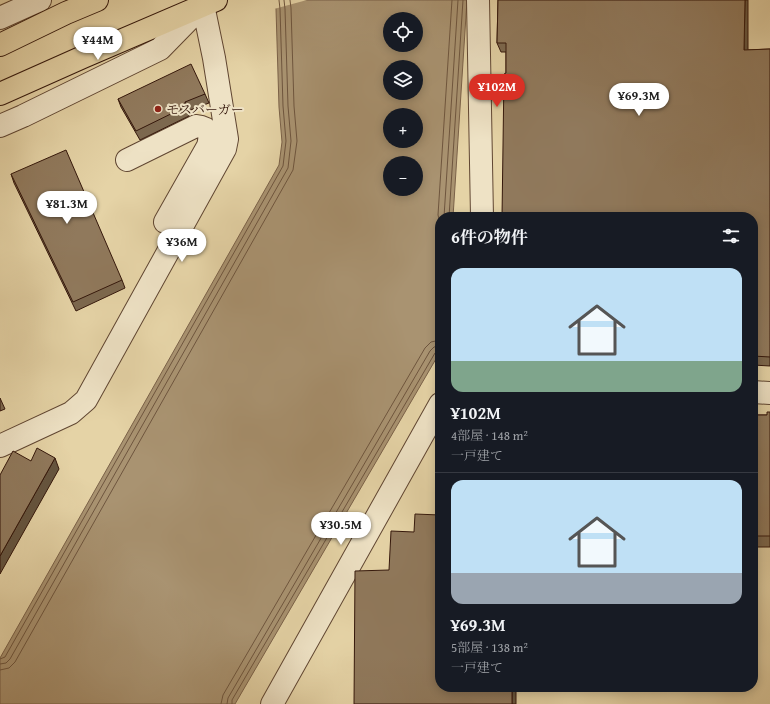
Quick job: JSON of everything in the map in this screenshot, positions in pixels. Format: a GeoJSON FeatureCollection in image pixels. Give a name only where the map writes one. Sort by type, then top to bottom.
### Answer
{"type":"FeatureCollection","features":[{"type":"Feature","properties":{"kind":"main road"},"geometry":{"type":"LineString","coordinates":[[0,45],[66,13],[97,0]]}},
{"type":"Feature","properties":{"kind":"main road"},"geometry":{"type":"LineString","coordinates":[[0,94],[208,2]]}},
{"type":"Feature","properties":{"kind":"street"},"geometry":{"type":"LineString","coordinates":[[0,18],[40,0]]}},
{"type":"Feature","properties":{"kind":"street"},"geometry":{"type":"LineString","coordinates":[[478,0],[482,212]]}},
{"type":"Feature","properties":{"kind":"street"},"geometry":{"type":"LineString","coordinates":[[0,126],[24,116],[160,50],[208,2]]}},
{"type":"Feature","properties":{"kind":"street"},"geometry":{"type":"LineString","coordinates":[[0,446],[71,413],[86,400],[225,149],[227,139],[214,58],[208,2]]}},
{"type":"Feature","properties":{"kind":"street"},"geometry":{"type":"LineString","coordinates":[[127,160],[196,126],[203,127],[208,131],[210,137],[208,146],[165,222]]}},
{"type":"Feature","properties":{"kind":"street"},"geometry":{"type":"LineString","coordinates":[[758,392],[770,393]]}},
{"type":"Feature","properties":{"kind":"street"},"geometry":{"type":"LineString","coordinates":[[272,704],[435,413]]}},
{"type":"Feature","properties":{"kind":"water"},"geometry":{"type":"Polygon","coordinates":[[[274,0],[467,0],[453,212],[435,212],[435,361],[235,704],[0,704],[0,658],[279,165],[282,142],[279,107],[276,9],[274,0]]]}},
{"type":"Feature","properties":{"kind":"pier"},"geometry":{"type":"Polygon","coordinates":[[[272,0],[307,0],[274,9],[272,0]]]}},
{"type":"Feature","properties":{"kind":"building"},"geometry":{"type":"Polygon","coordinates":[[[498,0],[745,0],[744,50],[770,49],[770,357],[758,356],[758,212],[502,212],[504,74],[506,73],[506,43],[497,43],[498,0]]]}},
{"type":"Feature","properties":{"kind":"building","name":"モスバーガー"},"geometry":{"type":"Polygon","coordinates":[[[191,64],[205,94],[185,102],[185,107],[136,131],[118,99],[191,64]]]}},
{"type":"Feature","properties":{"kind":"building"},"geometry":{"type":"Polygon","coordinates":[[[66,150],[122,280],[73,302],[11,174],[66,150]]]}},
{"type":"Feature","properties":{"kind":"building"},"geometry":{"type":"Polygon","coordinates":[[[767,412],[770,412],[770,536],[758,536],[758,415],[767,415],[767,412]]]}},
{"type":"Feature","properties":{"kind":"building"},"geometry":{"type":"Polygon","coordinates":[[[37,448],[55,458],[0,556],[0,475],[13,451],[31,461],[37,448]]]}},
{"type":"Feature","properties":{"kind":"building"},"geometry":{"type":"Polygon","coordinates":[[[415,514],[435,515],[435,692],[512,692],[512,704],[354,704],[355,571],[389,570],[391,531],[414,532],[415,514]]]}},
{"type":"Feature","properties":{"kind":"place","name":"モスバーガー"},"geometry":{"type":"Point","coordinates":[158,109]}}]}
